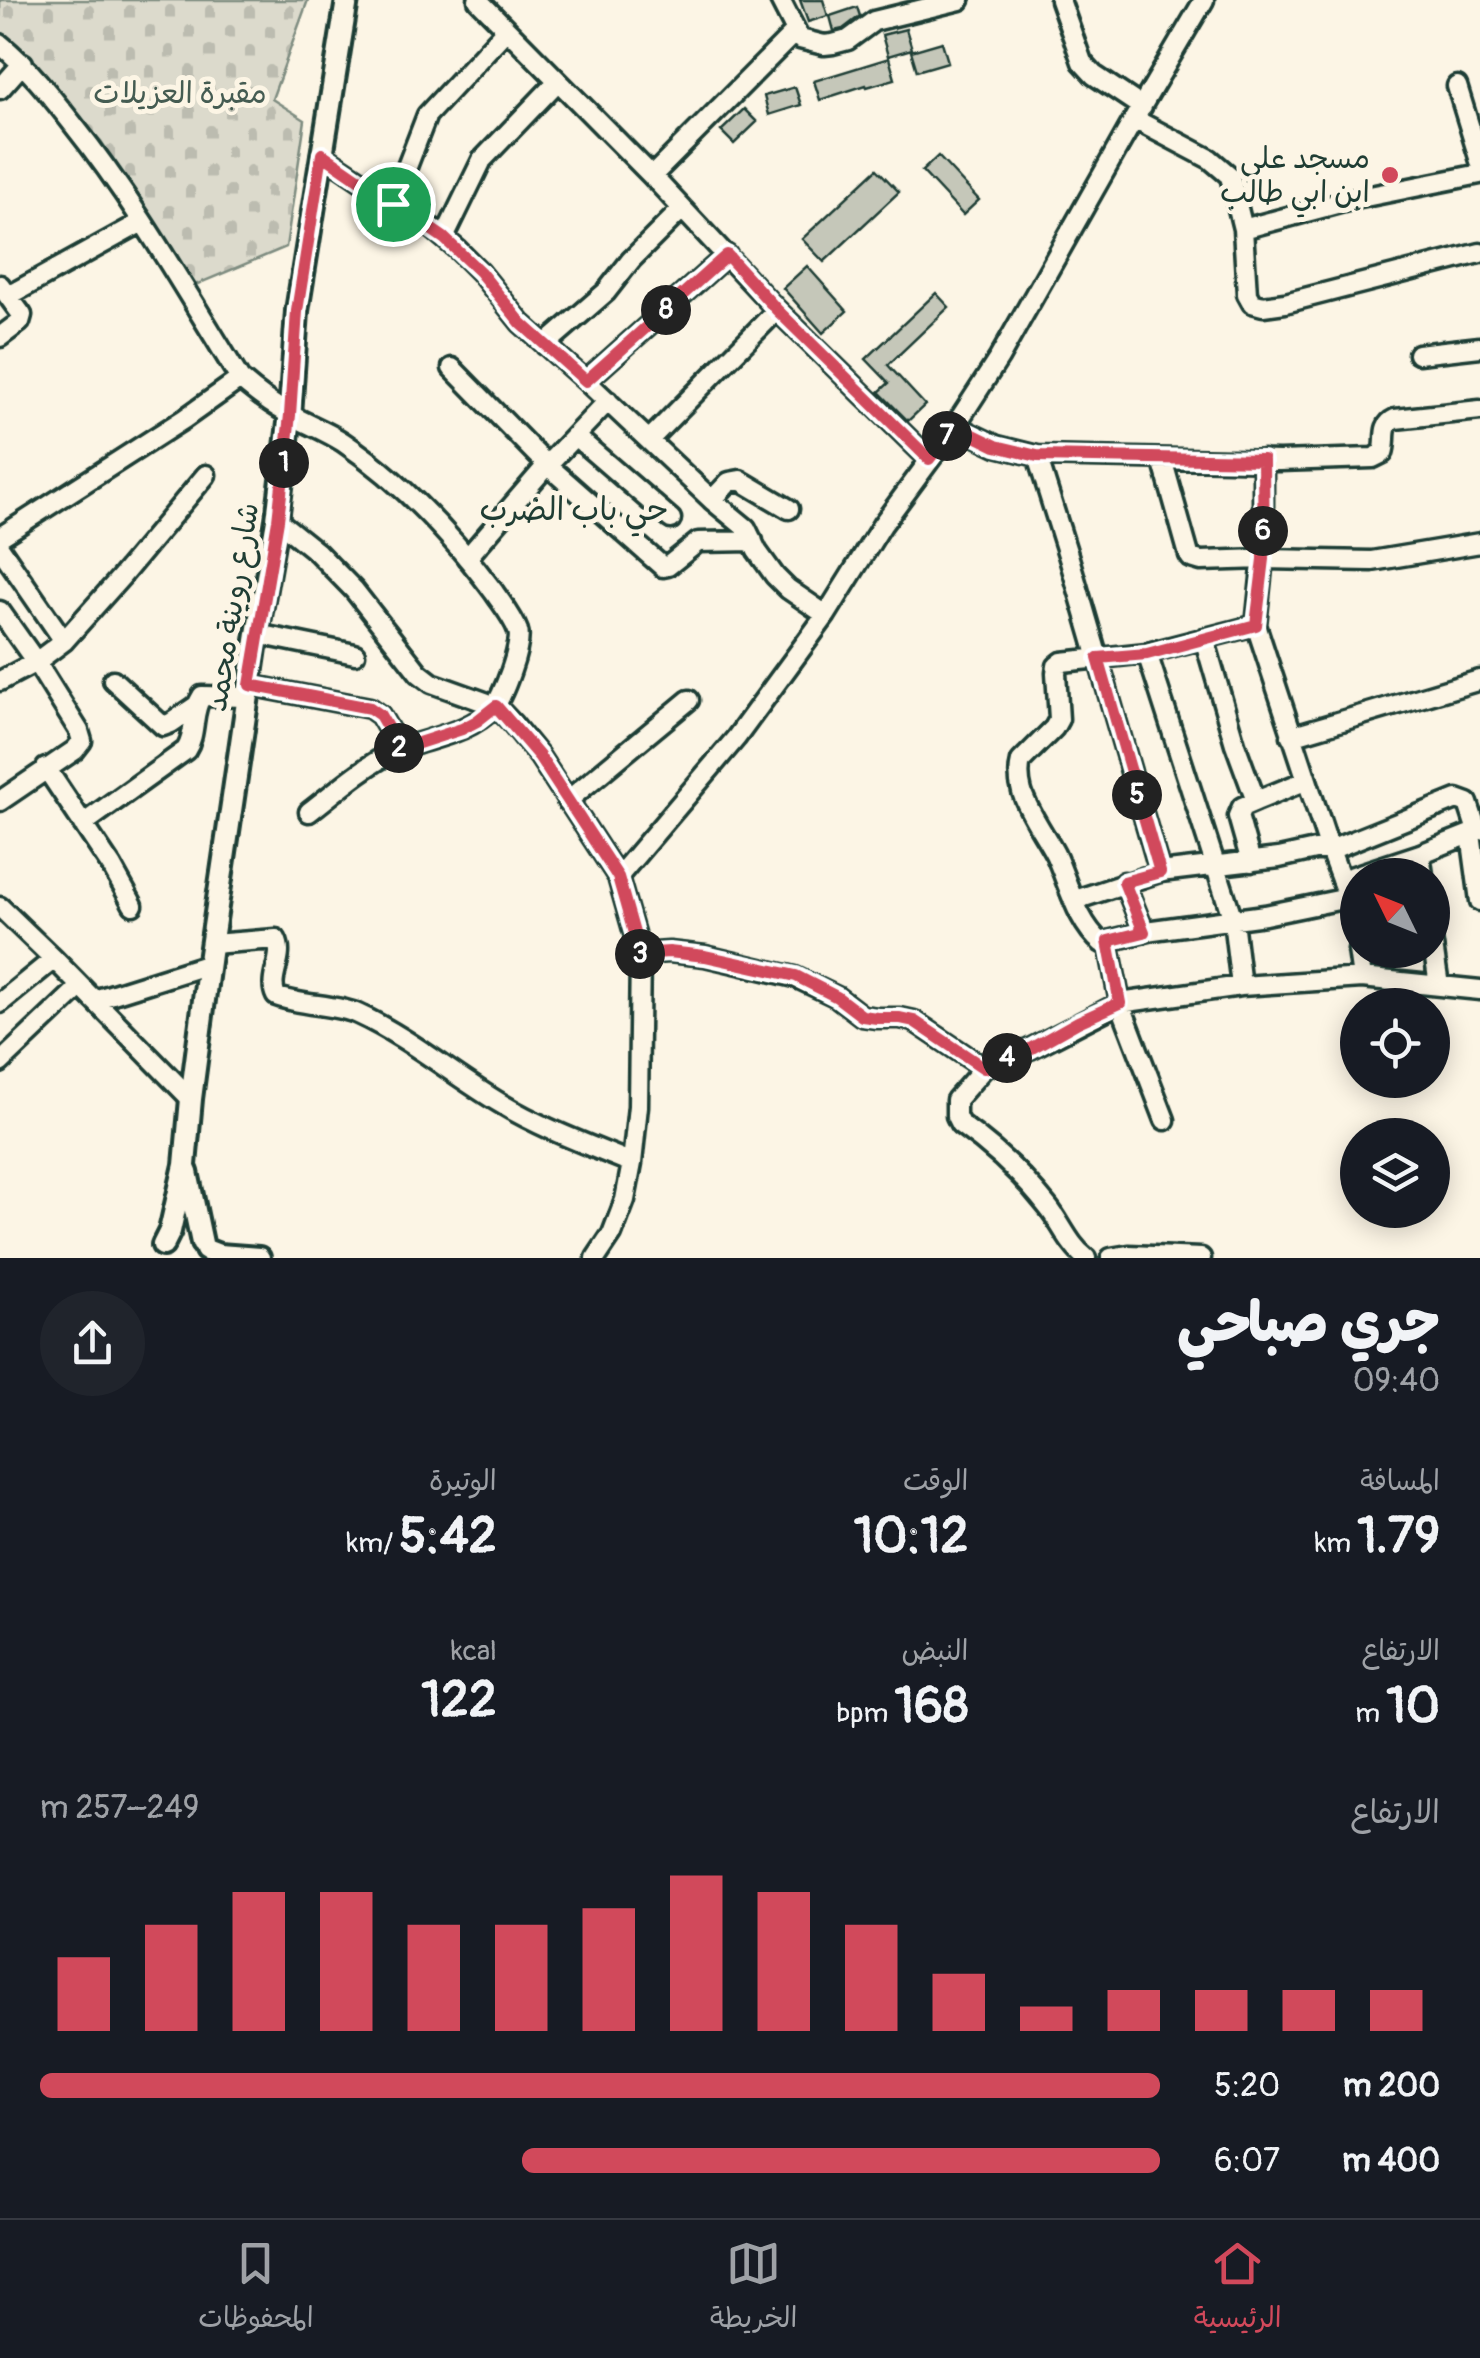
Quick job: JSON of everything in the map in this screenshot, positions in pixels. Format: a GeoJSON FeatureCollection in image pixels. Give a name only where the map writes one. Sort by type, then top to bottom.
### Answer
{"type":"FeatureCollection","features":[{"type":"Feature","properties":{"kind":"main road","name":"شارع روينة محمد"},"geometry":{"type":"LineString","coordinates":[[186,1165],[210,954],[248,691],[278,520],[297,311],[347,0]]}},
{"type":"Feature","properties":{"kind":"main road"},"geometry":{"type":"LineString","coordinates":[[186,1165],[205,1250]]}},
{"type":"Feature","properties":{"kind":"main road"},"geometry":{"type":"LineString","coordinates":[[158,1253],[170,1232],[186,1165]]}},
{"type":"Feature","properties":{"kind":"main road"},"geometry":{"type":"LineString","coordinates":[[158,1253],[182,1234],[196,1238],[205,1250],[220,1255],[258,1258]]}},
{"type":"Feature","properties":{"kind":"street"},"geometry":{"type":"LineString","coordinates":[[780,0],[800,40],[824,45],[848,40],[874,21],[960,0]]}},
{"type":"Feature","properties":{"kind":"street"},"geometry":{"type":"LineString","coordinates":[[1060,0],[1082,62],[1094,75],[1138,113],[1230,176],[1244,229],[1247,294],[1252,303],[1285,303],[1480,253]]}},
{"type":"Feature","properties":{"kind":"street"},"geometry":{"type":"LineString","coordinates":[[618,877],[736,738],[955,426],[999,358],[1204,0]]}},
{"type":"Feature","properties":{"kind":"street"},"geometry":{"type":"LineString","coordinates":[[481,1],[777,310],[929,459]]}},
{"type":"Feature","properties":{"kind":"street"},"geometry":{"type":"LineString","coordinates":[[393,204],[426,115],[506,30]]}},
{"type":"Feature","properties":{"kind":"street"},"geometry":{"type":"LineString","coordinates":[[652,176],[794,32]]}},
{"type":"Feature","properties":{"kind":"street"},"geometry":{"type":"LineString","coordinates":[[0,44],[23,63],[102,160],[240,379],[290,415],[317,426],[402,490],[466,558],[518,630],[520,642],[496,706],[462,729],[400,749],[309,812]]}},
{"type":"Feature","properties":{"kind":"street"},"geometry":{"type":"LineString","coordinates":[[0,89],[23,63]]}},
{"type":"Feature","properties":{"kind":"street"},"geometry":{"type":"LineString","coordinates":[[444,238],[482,160],[558,82]]}},
{"type":"Feature","properties":{"kind":"street"},"geometry":{"type":"LineString","coordinates":[[1457,86],[1480,161]]}},
{"type":"Feature","properties":{"kind":"street"},"geometry":{"type":"LineString","coordinates":[[322,154],[444,238],[480,272],[521,323],[746,528],[774,576],[826,615]]}},
{"type":"Feature","properties":{"kind":"street"},"geometry":{"type":"LineString","coordinates":[[1244,229],[1355,199],[1480,174]]}},
{"type":"Feature","properties":{"kind":"street"},"geometry":{"type":"LineString","coordinates":[[546,346],[593,304],[682,210]]}},
{"type":"Feature","properties":{"kind":"street"},"geometry":{"type":"LineString","coordinates":[[0,337],[22,319],[20,310],[4,291],[142,222]]}},
{"type":"Feature","properties":{"kind":"street"},"geometry":{"type":"LineString","coordinates":[[586,381],[727,255]]}},
{"type":"Feature","properties":{"kind":"street"},"geometry":{"type":"LineString","coordinates":[[648,440],[777,310]]}},
{"type":"Feature","properties":{"kind":"street"},"geometry":{"type":"LineString","coordinates":[[1418,354],[1480,346]]}},
{"type":"Feature","properties":{"kind":"street"},"geometry":{"type":"LineString","coordinates":[[452,368],[548,465],[662,567],[698,542],[753,541]]}},
{"type":"Feature","properties":{"kind":"street"},"geometry":{"type":"LineString","coordinates":[[0,538],[240,379]]}},
{"type":"Feature","properties":{"kind":"street"},"geometry":{"type":"LineString","coordinates":[[466,558],[608,402]]}},
{"type":"Feature","properties":{"kind":"street"},"geometry":{"type":"LineString","coordinates":[[955,426],[996,446],[1037,456],[1373,458],[1383,453],[1388,422],[1480,410]]}},
{"type":"Feature","properties":{"kind":"street"},"geometry":{"type":"LineString","coordinates":[[576,436],[671,520]]}},
{"type":"Feature","properties":{"kind":"street"},"geometry":{"type":"LineString","coordinates":[[1037,456],[1160,872]]}},
{"type":"Feature","properties":{"kind":"street"},"geometry":{"type":"LineString","coordinates":[[1162,459],[1190,558],[1201,562],[1372,561],[1480,543]]}},
{"type":"Feature","properties":{"kind":"street"},"geometry":{"type":"LineString","coordinates":[[1263,460],[1264,559],[1256,625],[1340,878]]}},
{"type":"Feature","properties":{"kind":"street"},"geometry":{"type":"LineString","coordinates":[[2,677],[36,662],[64,641],[206,476]]}},
{"type":"Feature","properties":{"kind":"street"},"geometry":{"type":"LineString","coordinates":[[712,500],[728,482],[740,480],[789,509]]}},
{"type":"Feature","properties":{"kind":"street"},"geometry":{"type":"LineString","coordinates":[[278,520],[354,590],[419,673],[432,683],[496,706],[539,756],[618,877],[640,954],[638,1106],[625,1200],[612,1234],[596,1258]]}},
{"type":"Feature","properties":{"kind":"street"},"geometry":{"type":"LineString","coordinates":[[0,548],[64,641]]}},
{"type":"Feature","properties":{"kind":"street"},"geometry":{"type":"LineString","coordinates":[[0,610],[79,731],[82,742],[0,801]]}},
{"type":"Feature","properties":{"kind":"street"},"geometry":{"type":"LineString","coordinates":[[1256,625],[1147,654],[1062,662],[1057,666],[1059,719],[1025,755],[1019,768],[1028,808],[1056,856],[1075,900],[1102,943],[1144,932],[1233,920],[1340,890]]}},
{"type":"Feature","properties":{"kind":"street"},"geometry":{"type":"LineString","coordinates":[[257,634],[356,654]]}},
{"type":"Feature","properties":{"kind":"street"},"geometry":{"type":"LineString","coordinates":[[1204,638],[1256,800]]}},
{"type":"Feature","properties":{"kind":"street"},"geometry":{"type":"LineString","coordinates":[[1147,654],[1218,866],[1233,920],[1241,986]]}},
{"type":"Feature","properties":{"kind":"street"},"geometry":{"type":"LineString","coordinates":[[113,680],[162,726],[196,706]]}},
{"type":"Feature","properties":{"kind":"street"},"geometry":{"type":"LineString","coordinates":[[1291,736],[1480,680]]}},
{"type":"Feature","properties":{"kind":"street"},"geometry":{"type":"LineString","coordinates":[[83,824],[186,750],[192,738],[198,700],[205,695],[248,691],[370,708],[380,715],[400,749]]}},
{"type":"Feature","properties":{"kind":"street"},"geometry":{"type":"LineString","coordinates":[[567,801],[689,700]]}},
{"type":"Feature","properties":{"kind":"street"},"geometry":{"type":"LineString","coordinates":[[46,768],[133,905]]}},
{"type":"Feature","properties":{"kind":"street"},"geometry":{"type":"LineString","coordinates":[[1251,862],[1238,816],[1242,807],[1306,781]]}},
{"type":"Feature","properties":{"kind":"street"},"geometry":{"type":"LineString","coordinates":[[1075,900],[1160,872],[1330,850],[1457,799],[1468,803],[1476,832],[1480,901]]}},
{"type":"Feature","properties":{"kind":"street"},"geometry":{"type":"LineString","coordinates":[[1411,858],[1476,832]]}},
{"type":"Feature","properties":{"kind":"street"},"geometry":{"type":"LineString","coordinates":[[1420,854],[1421,858]]}},
{"type":"Feature","properties":{"kind":"street"},"geometry":{"type":"LineString","coordinates":[[1124,882],[1144,932]]}},
{"type":"Feature","properties":{"kind":"street"},"geometry":{"type":"LineString","coordinates":[[0,907],[191,1099]]}},
{"type":"Feature","properties":{"kind":"street"},"geometry":{"type":"LineString","coordinates":[[0,1063],[87,994],[210,954],[276,939],[280,948],[272,986],[276,996],[355,1012],[505,1106],[632,1163]]}},
{"type":"Feature","properties":{"kind":"street"},"geometry":{"type":"LineString","coordinates":[[1108,941],[1120,1003],[1165,1120]]}},
{"type":"Feature","properties":{"kind":"street"},"geometry":{"type":"LineString","coordinates":[[640,954],[705,956],[796,976],[837,997],[862,1016],[914,1021],[984,1068]]}},
{"type":"Feature","properties":{"kind":"street"},"geometry":{"type":"LineString","coordinates":[[0,1004],[54,959]]}},
{"type":"Feature","properties":{"kind":"street"},"geometry":{"type":"LineString","coordinates":[[1361,968],[1362,978]]}},
{"type":"Feature","properties":{"kind":"street"},"geometry":{"type":"LineString","coordinates":[[1437,968],[1440,986]]}},
{"type":"Feature","properties":{"kind":"street"},"geometry":{"type":"LineString","coordinates":[[1086,1258],[1075,1249],[1056,1217],[1016,1169],[960,1124],[956,1100],[984,1068],[1120,1003],[1241,986],[1362,978],[1480,990]]}},
{"type":"Feature","properties":{"kind":"street"},"geometry":{"type":"LineString","coordinates":[[1111,1258],[1201,1258]]}},
{"type":"Feature","properties":{"kind":"green space","name":"مقبرة العزيلات"},"geometry":{"type":"Polygon","coordinates":[[[0,0],[308,0],[272,99],[305,120],[286,247],[193,286],[101,141],[0,33],[0,0]]]}},
{"type":"Feature","properties":{"kind":"building"},"geometry":{"type":"Polygon","coordinates":[[[800,0],[823,0],[828,16],[808,22],[800,0]]]}},
{"type":"Feature","properties":{"kind":"building"},"geometry":{"type":"Polygon","coordinates":[[[857,7],[860,16],[834,31],[830,16],[857,7]]]}},
{"type":"Feature","properties":{"kind":"building"},"geometry":{"type":"Polygon","coordinates":[[[906,29],[912,49],[888,56],[882,35],[906,29]]]}},
{"type":"Feature","properties":{"kind":"building"},"geometry":{"type":"Polygon","coordinates":[[[942,42],[948,62],[917,71],[911,51],[942,42]]]}},
{"type":"Feature","properties":{"kind":"building"},"geometry":{"type":"Polygon","coordinates":[[[889,58],[895,79],[820,100],[814,81],[889,58]]]}},
{"type":"Feature","properties":{"kind":"building"},"geometry":{"type":"Polygon","coordinates":[[[795,87],[801,105],[769,115],[764,96],[795,87]]]}},
{"type":"Feature","properties":{"kind":"building"},"geometry":{"type":"Polygon","coordinates":[[[744,109],[757,122],[734,144],[721,131],[744,109]]]}},
{"type":"Feature","properties":{"kind":"building"},"geometry":{"type":"Polygon","coordinates":[[[938,156],[979,200],[963,215],[922,171],[938,156]]]}},
{"type":"Feature","properties":{"kind":"building"},"geometry":{"type":"Polygon","coordinates":[[[877,169],[899,192],[824,262],[802,239],[877,169]]]}},
{"type":"Feature","properties":{"kind":"building"},"geometry":{"type":"Polygon","coordinates":[[[807,266],[847,311],[823,333],[783,288],[807,266]]]}},
{"type":"Feature","properties":{"kind":"building"},"geometry":{"type":"Polygon","coordinates":[[[936,293],[949,307],[888,365],[925,405],[908,421],[879,392],[889,383],[866,359],[936,293]]]}},
{"type":"Feature","properties":{"kind":"place","name":"مسجد علي ابن ابي طالب"},"geometry":{"type":"Point","coordinates":[1390,175]}},
{"type":"Feature","properties":{"kind":"district","name":"حي باب الضرب"},"geometry":{"type":"Point","coordinates":[574,509]}},
{"type":"Feature","properties":{"kind":"route"},"geometry":{"type":"LineString","coordinates":[[322,154],[393,204],[458,250],[521,323],[586,381],[727,255],[777,310],[929,459],[955,426],[996,446],[1037,456],[1263,460],[1264,559],[1256,625],[1147,654],[1098,658],[1160,872],[1124,882],[1144,932],[1108,941],[1120,1003],[984,1068],[914,1021],[862,1016],[837,997],[796,976],[705,956],[640,954],[618,877],[539,756],[496,706],[462,729],[400,749],[380,715],[370,708],[250,685],[278,520],[297,311],[322,154]]}}]}
